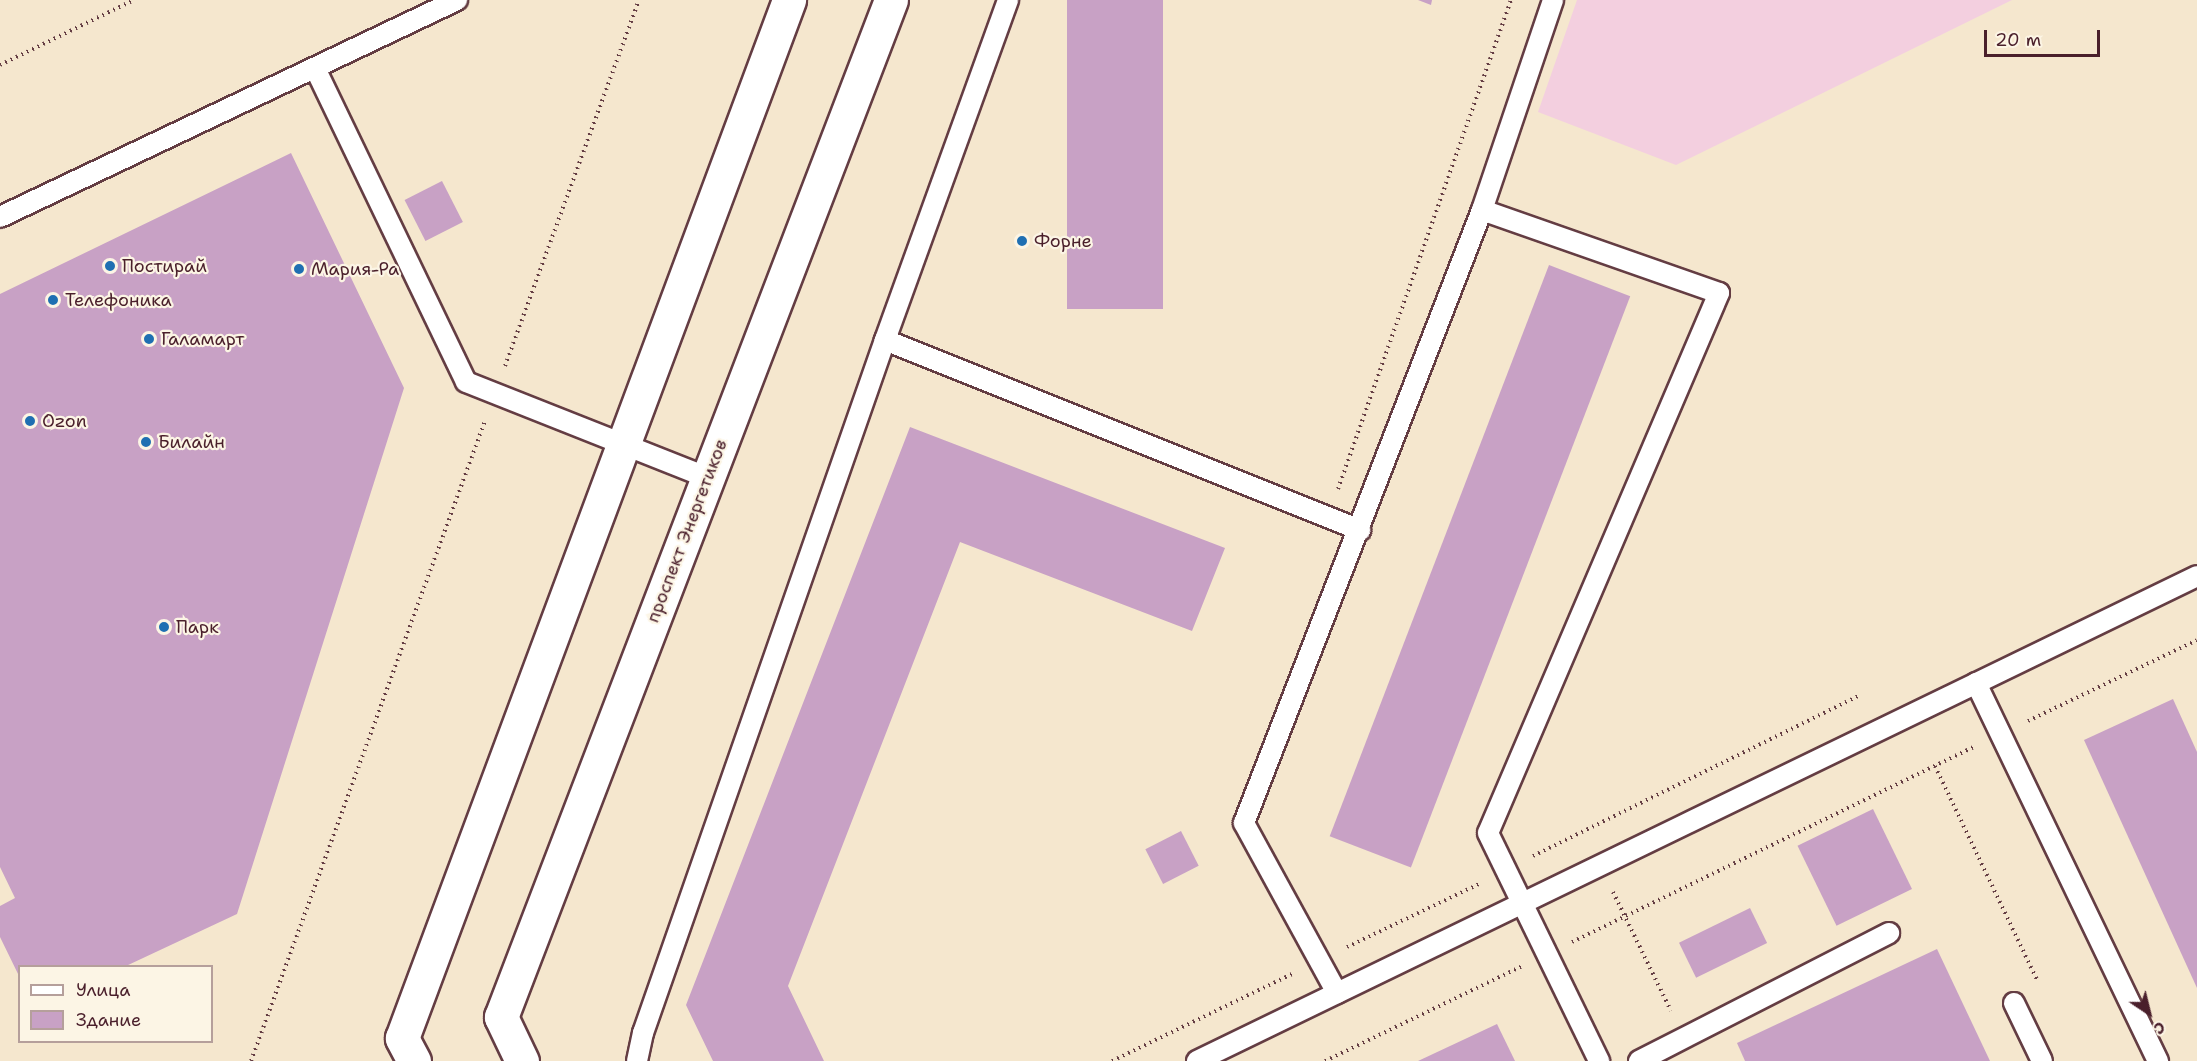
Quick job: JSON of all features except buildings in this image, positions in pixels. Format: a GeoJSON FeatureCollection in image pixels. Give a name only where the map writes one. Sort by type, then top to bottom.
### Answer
{"type":"FeatureCollection","features":[{"type":"Feature","properties":{"kind":"street"},"geometry":{"type":"LineString","coordinates":[[414,1061],[402,1038],[789,0]]}},
{"type":"Feature","properties":{"kind":"street","name":"проспект Энергетиков"},"geometry":{"type":"LineString","coordinates":[[522,1061],[501,1017],[891,0]]}},
{"type":"Feature","properties":{"kind":"lane"},"geometry":{"type":"LineString","coordinates":[[0,217],[457,0]]}},
{"type":"Feature","properties":{"kind":"lane"},"geometry":{"type":"LineString","coordinates":[[637,1061],[643,1033],[885,340],[1008,0]]}},
{"type":"Feature","properties":{"kind":"lane"},"geometry":{"type":"LineString","coordinates":[[1337,993],[1244,823],[1360,530],[1482,210],[1552,0]]}},
{"type":"Feature","properties":{"kind":"lane"},"geometry":{"type":"LineString","coordinates":[[315,68],[466,382],[708,478]]}},
{"type":"Feature","properties":{"kind":"lane"},"geometry":{"type":"LineString","coordinates":[[1482,210],[1719,293],[1488,833],[1520,904],[1599,1061]]}},
{"type":"Feature","properties":{"kind":"lane"},"geometry":{"type":"LineString","coordinates":[[885,340],[1360,530]]}},
{"type":"Feature","properties":{"kind":"lane"},"geometry":{"type":"LineString","coordinates":[[1197,1061],[2197,576]]}},
{"type":"Feature","properties":{"kind":"lane"},"geometry":{"type":"LineString","coordinates":[[1976,683],[2157,1061]]}},
{"type":"Feature","properties":{"kind":"lane"},"geometry":{"type":"LineString","coordinates":[[1639,1061],[1889,933]]}},
{"type":"Feature","properties":{"kind":"lane"},"geometry":{"type":"LineString","coordinates":[[2014,1003],[2042,1061]]}},
{"type":"Feature","properties":{"kind":"path"},"geometry":{"type":"LineString","coordinates":[[0,65],[134,0]]}},
{"type":"Feature","properties":{"kind":"path"},"geometry":{"type":"LineString","coordinates":[[251,1061],[639,0]]}},
{"type":"Feature","properties":{"kind":"path"},"geometry":{"type":"LineString","coordinates":[[1328,517],[1511,0]]}},
{"type":"Feature","properties":{"kind":"path"},"geometry":{"type":"LineString","coordinates":[[1325,1061],[2197,639]]}},
{"type":"Feature","properties":{"kind":"path"},"geometry":{"type":"LineString","coordinates":[[1935,766],[2040,987]]}},
{"type":"Feature","properties":{"kind":"path"},"geometry":{"type":"LineString","coordinates":[[1626,916],[1684,1038]]}},
{"type":"Feature","properties":{"kind":"shaded area"},"geometry":{"type":"Polygon","coordinates":[[[1577,0],[2012,0],[1676,165],[1538,112],[1577,0]]]}},
{"type":"Feature","properties":{"kind":"place","name":"Форне"},"geometry":{"type":"Point","coordinates":[1022,241]}},
{"type":"Feature","properties":{"kind":"place","name":"Постирай"},"geometry":{"type":"Point","coordinates":[110,266]}},
{"type":"Feature","properties":{"kind":"place","name":"Мария-Ра"},"geometry":{"type":"Point","coordinates":[299,269]}},
{"type":"Feature","properties":{"kind":"place","name":"Телефоника"},"geometry":{"type":"Point","coordinates":[53,300]}},
{"type":"Feature","properties":{"kind":"place","name":"Галамарт"},"geometry":{"type":"Point","coordinates":[149,339]}},
{"type":"Feature","properties":{"kind":"place","name":"Ozon"},"geometry":{"type":"Point","coordinates":[30,421]}},
{"type":"Feature","properties":{"kind":"place","name":"Билайн"},"geometry":{"type":"Point","coordinates":[146,442]}},
{"type":"Feature","properties":{"kind":"place","name":"Парк"},"geometry":{"type":"Point","coordinates":[164,627]}}]}
